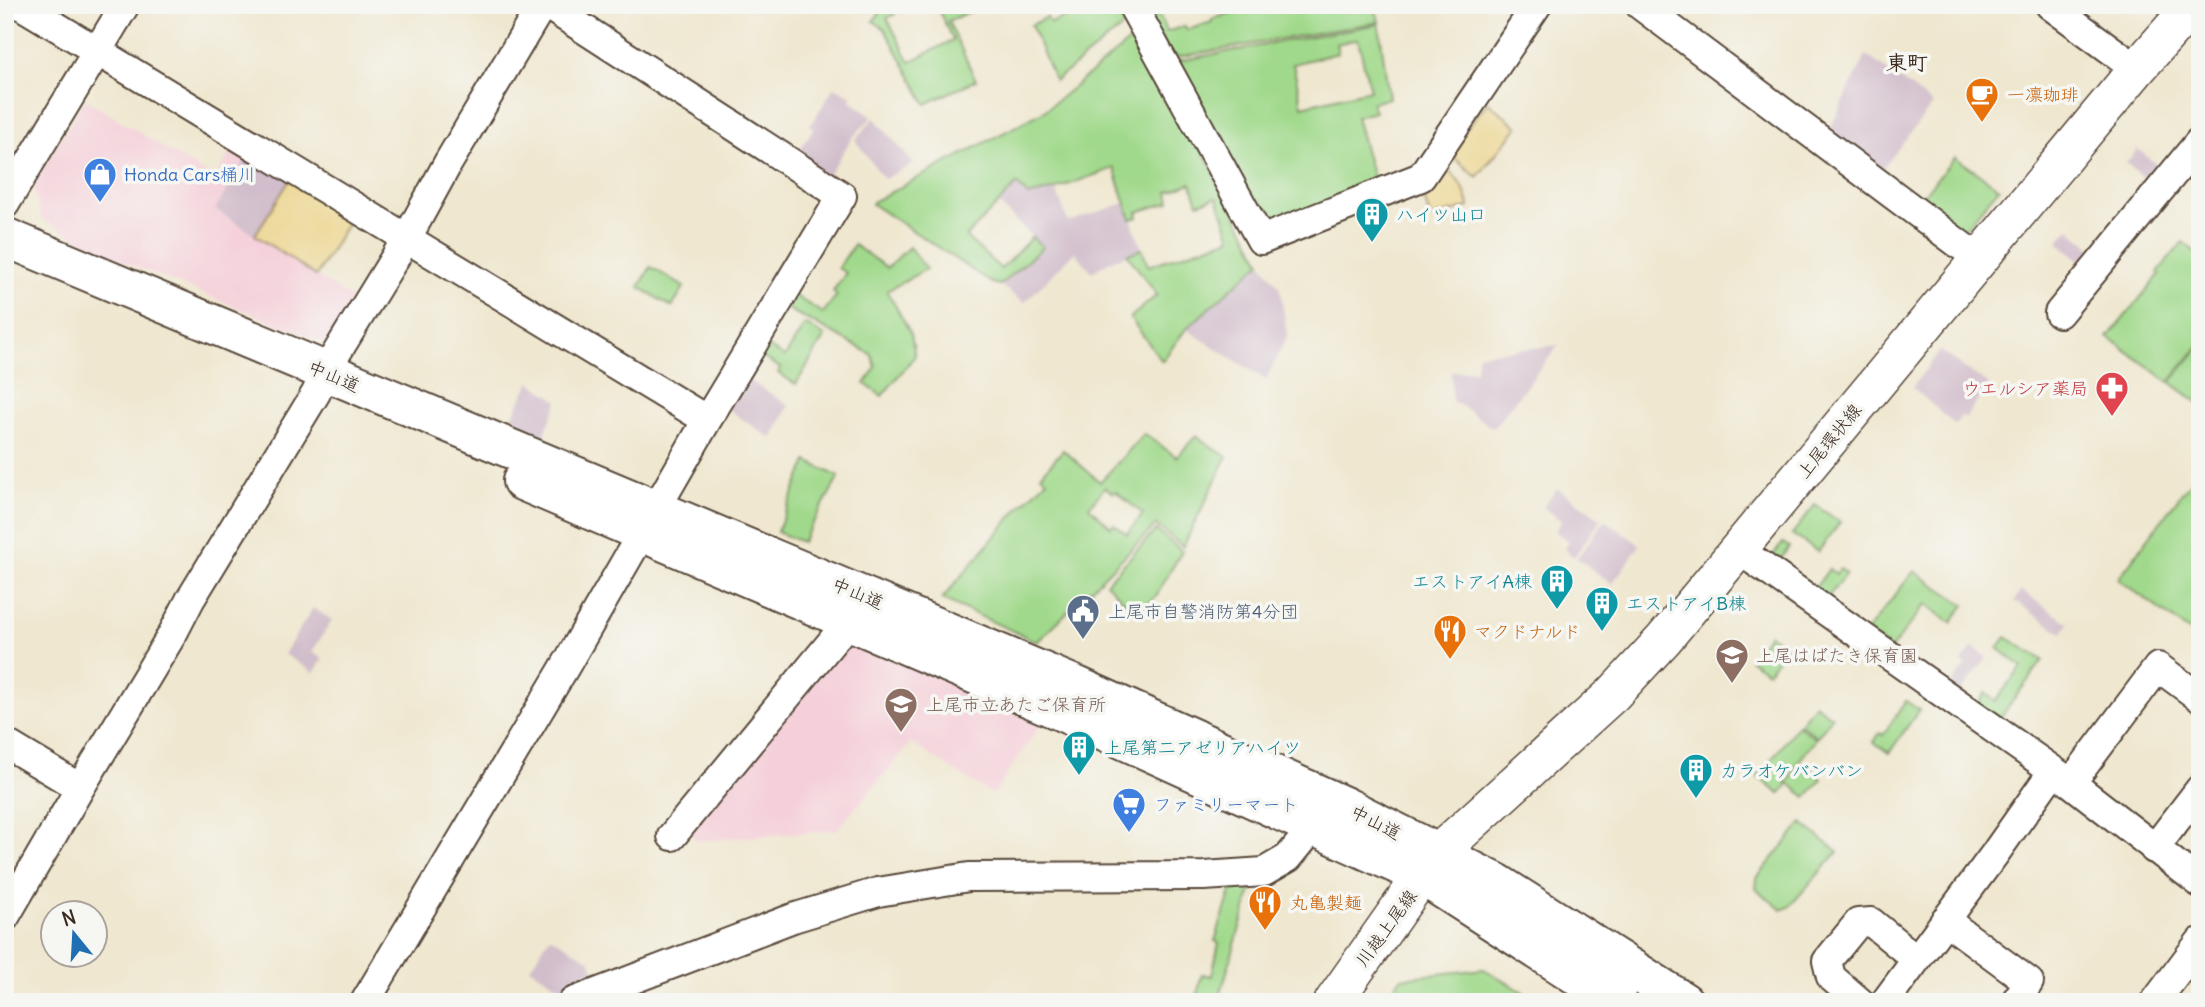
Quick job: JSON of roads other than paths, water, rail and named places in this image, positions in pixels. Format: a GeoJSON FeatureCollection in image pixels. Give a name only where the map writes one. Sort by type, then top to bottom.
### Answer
{"type":"FeatureCollection","features":[{"type":"Feature","properties":{"kind":"highway","name":"中山道"},"geometry":{"type":"LineString","coordinates":[[5,237],[321,383],[648,520],[1077,686],[1344,806],[1431,865],[1618,1002]]}},
{"type":"Feature","properties":{"kind":"highway","name":"中山道"},"geometry":{"type":"LineString","coordinates":[[5,264],[321,383]]}},
{"type":"Feature","properties":{"kind":"highway","name":"中山道"},"geometry":{"type":"LineString","coordinates":[[648,520],[849,621],[1058,709],[1315,825],[1431,865],[1497,884],[1684,1002]]}},
{"type":"Feature","properties":{"kind":"main road","name":"上尾環状線"},"geometry":{"type":"LineString","coordinates":[[1431,865],[1613,694],[1664,639],[2193,5]]}},
{"type":"Feature","properties":{"kind":"main road","name":"川越上尾線"},"geometry":{"type":"LineString","coordinates":[[1334,1002],[1431,865]]}},
{"type":"Feature","properties":{"kind":"street"},"geometry":{"type":"LineString","coordinates":[[21,5],[707,420]]}},
{"type":"Feature","properties":{"kind":"street"},"geometry":{"type":"LineString","coordinates":[[5,204],[125,5]]}},
{"type":"Feature","properties":{"kind":"street"},"geometry":{"type":"LineString","coordinates":[[5,917],[542,5]]}},
{"type":"Feature","properties":{"kind":"street"},"geometry":{"type":"LineString","coordinates":[[365,1002],[842,196],[547,5]]}},
{"type":"Feature","properties":{"kind":"street"},"geometry":{"type":"LineString","coordinates":[[1141,10],[1261,240],[1421,177],[1537,5]]}},
{"type":"Feature","properties":{"kind":"street"},"geometry":{"type":"LineString","coordinates":[[1640,5],[1979,259]]}},
{"type":"Feature","properties":{"kind":"street"},"geometry":{"type":"LineString","coordinates":[[2050,5],[2137,69]]}},
{"type":"Feature","properties":{"kind":"street"},"geometry":{"type":"LineString","coordinates":[[2059,313],[2200,141]]}},
{"type":"Feature","properties":{"kind":"street"},"geometry":{"type":"LineString","coordinates":[[1739,550],[2062,777],[2200,883]]}},
{"type":"Feature","properties":{"kind":"street"},"geometry":{"type":"LineString","coordinates":[[672,836],[849,621]]}},
{"type":"Feature","properties":{"kind":"street"},"geometry":{"type":"LineString","coordinates":[[1885,1002],[1945,920],[2062,777],[2158,667],[2200,698]]}},
{"type":"Feature","properties":{"kind":"street"},"geometry":{"type":"LineString","coordinates":[[5,743],[80,788]]}},
{"type":"Feature","properties":{"kind":"street"},"geometry":{"type":"LineString","coordinates":[[2154,849],[2200,789]]}},
{"type":"Feature","properties":{"kind":"street"},"geometry":{"type":"LineString","coordinates":[[573,1002],[793,918],[878,892],[969,877],[1204,876],[1264,872],[1289,858],[1315,825]]}},
{"type":"Feature","properties":{"kind":"street"},"geometry":{"type":"LineString","coordinates":[[1945,920],[2029,982],[2015,1002]]}},
{"type":"Feature","properties":{"kind":"street"},"geometry":{"type":"LineString","coordinates":[[1860,1002],[1830,977],[1827,961],[1858,923],[1871,922],[1916,959]]}},
{"type":"Feature","properties":{"kind":"street"},"geometry":{"type":"LineString","coordinates":[[2155,1002],[2200,942]]}},
{"type":"Feature","properties":{"kind":"place","name":"一凛珈琲"},"geometry":{"type":"Point","coordinates":[1982,124]}},
{"type":"Feature","properties":{"kind":"place","name":"Honda Cars桶川"},"geometry":{"type":"Point","coordinates":[100,204]}},
{"type":"Feature","properties":{"kind":"place","name":"ハイツ山口"},"geometry":{"type":"Point","coordinates":[1372,244]}},
{"type":"Feature","properties":{"kind":"place","name":"ウエルシア薬局"},"geometry":{"type":"Point","coordinates":[2112,418]}},
{"type":"Feature","properties":{"kind":"place","name":"エストアイA棟"},"geometry":{"type":"Point","coordinates":[1557,611]}},
{"type":"Feature","properties":{"kind":"place","name":"エストアイB棟"},"geometry":{"type":"Point","coordinates":[1602,633]}},
{"type":"Feature","properties":{"kind":"place","name":"上尾市自警消防第4分団"},"geometry":{"type":"Point","coordinates":[1083,641]}},
{"type":"Feature","properties":{"kind":"place","name":"マクドナルド"},"geometry":{"type":"Point","coordinates":[1450,661]}},
{"type":"Feature","properties":{"kind":"place","name":"上尾はばたき保育園"},"geometry":{"type":"Point","coordinates":[1732,685]}},
{"type":"Feature","properties":{"kind":"place","name":"上尾市立あたご保育所"},"geometry":{"type":"Point","coordinates":[901,734]}},
{"type":"Feature","properties":{"kind":"place","name":"上尾第二アゼリアハイツ"},"geometry":{"type":"Point","coordinates":[1079,777]}},
{"type":"Feature","properties":{"kind":"place","name":"カラオケバンバン"},"geometry":{"type":"Point","coordinates":[1696,800]}},
{"type":"Feature","properties":{"kind":"place","name":"ファミリーマート"},"geometry":{"type":"Point","coordinates":[1129,834]}},
{"type":"Feature","properties":{"kind":"place","name":"丸亀製麺"},"geometry":{"type":"Point","coordinates":[1265,932]}},
{"type":"Feature","properties":{"kind":"district","name":"東町"},"geometry":{"type":"Point","coordinates":[1907,62]}}]}
